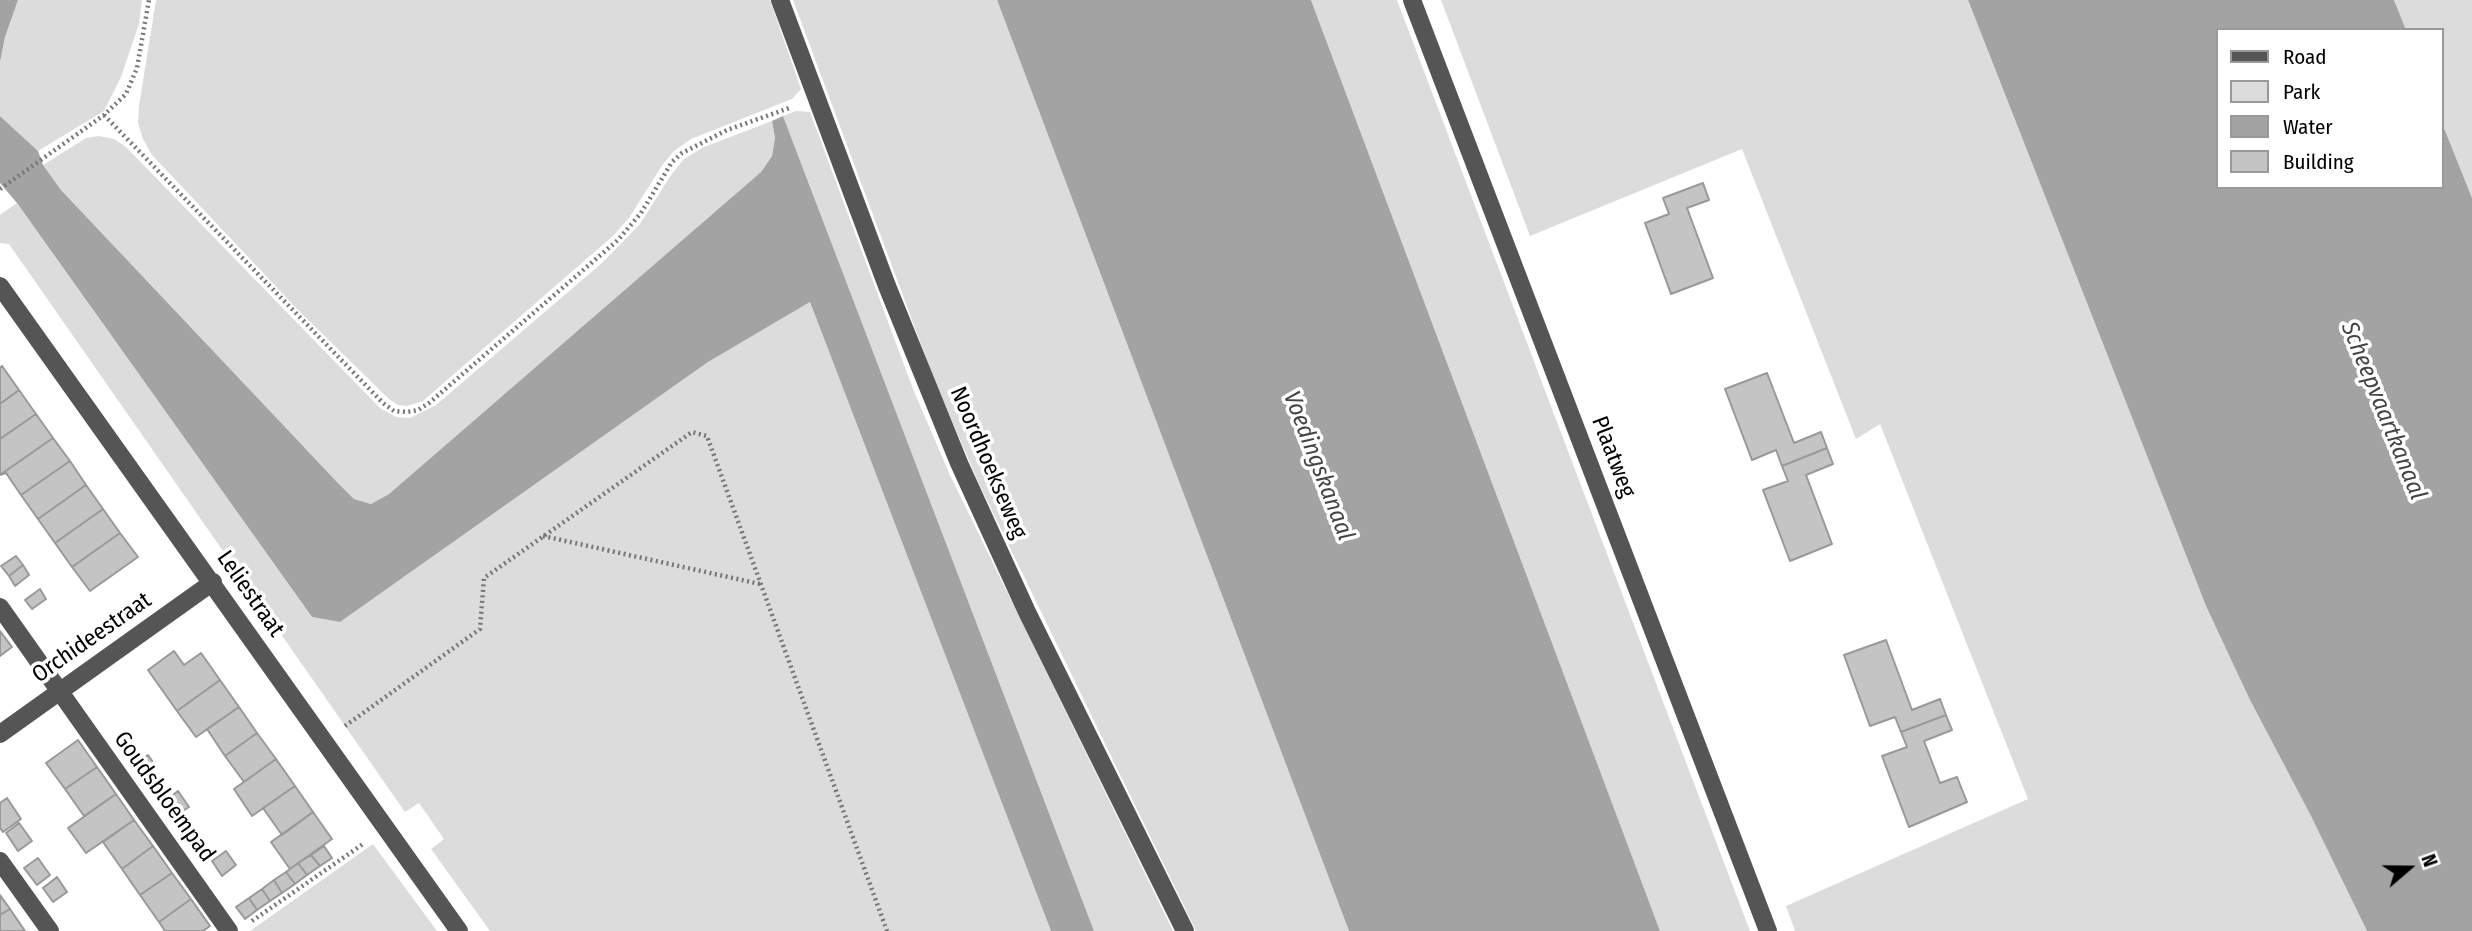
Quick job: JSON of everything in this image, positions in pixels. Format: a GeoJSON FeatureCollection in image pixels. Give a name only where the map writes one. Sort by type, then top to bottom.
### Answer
{"type":"FeatureCollection","features":[{"type":"Feature","properties":{"kind":"street","name":"Noordhoekseweg"},"geometry":{"type":"LineString","coordinates":[[780,0],[887,286],[959,463],[1027,612],[1185,931]]}},
{"type":"Feature","properties":{"kind":"street","name":"Plaatweg"},"geometry":{"type":"LineString","coordinates":[[1412,0],[1769,931]]}},
{"type":"Feature","properties":{"kind":"street","name":"Leliestraat"},"geometry":{"type":"LineString","coordinates":[[0,286],[459,931]]}},
{"type":"Feature","properties":{"kind":"street","name":"Orchideestraat"},"geometry":{"type":"LineString","coordinates":[[0,734],[213,582]]}},
{"type":"Feature","properties":{"kind":"street","name":"Goudsbloempad"},"geometry":{"type":"LineString","coordinates":[[0,607],[229,931]]}},
{"type":"Feature","properties":{"kind":"street"},"geometry":{"type":"LineString","coordinates":[[0,861],[50,931]]}},
{"type":"Feature","properties":{"kind":"path"},"geometry":{"type":"LineString","coordinates":[[0,189],[104,114],[126,94],[137,68],[149,0]]}},
{"type":"Feature","properties":{"kind":"path"},"geometry":{"type":"LineString","coordinates":[[104,114],[383,404],[394,411],[407,412],[418,411],[429,403],[618,240],[640,213],[672,162],[682,153],[727,130],[816,97]]}},
{"type":"Feature","properties":{"kind":"path"},"geometry":{"type":"LineString","coordinates":[[324,741],[480,629],[484,578],[692,432],[707,436],[887,931]]}},
{"type":"Feature","properties":{"kind":"path"},"geometry":{"type":"LineString","coordinates":[[542,536],[760,584]]}},
{"type":"Feature","properties":{"kind":"path"},"geometry":{"type":"LineString","coordinates":[[249,923],[386,828]]}},
{"type":"Feature","properties":{"kind":"green space"},"geometry":{"type":"Polygon","coordinates":[[[18,0],[142,0],[139,24],[121,77],[104,111],[38,151],[0,116],[0,62],[5,37],[18,0]]]}},
{"type":"Feature","properties":{"kind":"green space"},"geometry":{"type":"Polygon","coordinates":[[[156,0],[770,0],[801,89],[792,99],[691,139],[674,151],[629,218],[614,235],[423,401],[407,406],[398,405],[298,310],[152,155],[138,123],[156,0]]]}},
{"type":"Feature","properties":{"kind":"green space"},"geometry":{"type":"Polygon","coordinates":[[[793,0],[997,0],[1349,931],[1196,931],[980,486],[934,379],[793,0]]]}},
{"type":"Feature","properties":{"kind":"green space"},"geometry":{"type":"Polygon","coordinates":[[[1311,0],[1397,0],[1750,931],[1660,931],[1311,0]]]}},
{"type":"Feature","properties":{"kind":"green space"},"geometry":{"type":"Polygon","coordinates":[[[1441,0],[1968,0],[2206,606],[2249,698],[2367,931],[1795,931],[1786,906],[2028,799],[1880,424],[1856,439],[1742,149],[1530,236],[1441,0]]]}},
{"type":"Feature","properties":{"kind":"green space"},"geometry":{"type":"Polygon","coordinates":[[[2394,0],[2472,0],[2472,198],[2444,128],[2444,28],[2405,28],[2394,0]]]}},
{"type":"Feature","properties":{"kind":"green space"},"geometry":{"type":"Polygon","coordinates":[[[796,111],[810,112],[913,389],[949,473],[1173,931],[1094,931],[783,116],[796,111]]]}},
{"type":"Feature","properties":{"kind":"green space"},"geometry":{"type":"Polygon","coordinates":[[[772,121],[775,138],[772,156],[761,172],[389,494],[371,504],[354,499],[337,482],[61,190],[43,165],[86,138],[99,136],[114,139],[126,147],[380,408],[396,417],[410,418],[436,405],[602,263],[640,224],[684,159],[704,147],[772,121]]]}},
{"type":"Feature","properties":{"kind":"green space"},"geometry":{"type":"Polygon","coordinates":[[[17,203],[312,617],[340,622],[708,362],[810,302],[1051,931],[490,931],[431,849],[444,839],[419,803],[405,812],[9,244],[0,243],[0,215],[17,203]]]}},
{"type":"Feature","properties":{"kind":"green space"},"geometry":{"type":"Polygon","coordinates":[[[373,844],[437,931],[250,931],[373,844]]]}},
{"type":"Feature","properties":{"kind":"water"},"geometry":{"type":"Polygon","coordinates":[[[0,0],[18,0],[5,37],[0,62],[0,0]]]}},
{"type":"Feature","properties":{"kind":"water","name":"Voedingskanaal"},"geometry":{"type":"Polygon","coordinates":[[[997,0],[1311,0],[1660,931],[1349,931],[997,0]]]}},
{"type":"Feature","properties":{"kind":"water","name":"Scheepvaartkanaal"},"geometry":{"type":"Polygon","coordinates":[[[1968,0],[2394,0],[2405,28],[2216,28],[2216,189],[2444,189],[2444,128],[2472,198],[2472,931],[2367,931],[2249,698],[2206,606],[1968,0]]]}},
{"type":"Feature","properties":{"kind":"water"},"geometry":{"type":"Polygon","coordinates":[[[0,116],[38,151],[43,165],[61,190],[337,482],[354,499],[371,504],[389,494],[761,172],[772,156],[775,138],[772,121],[783,116],[1094,931],[1051,931],[810,302],[708,362],[340,622],[312,617],[17,203],[0,183],[0,116]]]}},
{"type":"Feature","properties":{"kind":"building"},"geometry":{"type":"Polygon","coordinates":[[[1703,183],[1709,200],[1687,208],[1713,278],[1671,294],[1645,223],[1669,214],[1663,198],[1703,183]]]}},
{"type":"Feature","properties":{"kind":"building"},"geometry":{"type":"Polygon","coordinates":[[[2,366],[19,390],[0,404],[0,368],[2,366]]]}},
{"type":"Feature","properties":{"kind":"building"},"geometry":{"type":"Polygon","coordinates":[[[1767,373],[1794,443],[1821,432],[1827,448],[1782,466],[1776,450],[1752,460],[1725,389],[1767,373]]]}},
{"type":"Feature","properties":{"kind":"building"},"geometry":{"type":"Polygon","coordinates":[[[19,390],[36,414],[0,439],[0,404],[19,390]]]}},
{"type":"Feature","properties":{"kind":"building"},"geometry":{"type":"Polygon","coordinates":[[[36,414],[53,438],[0,475],[0,439],[36,414]]]}},
{"type":"Feature","properties":{"kind":"building"},"geometry":{"type":"Polygon","coordinates":[[[53,438],[70,461],[21,495],[6,473],[0,475],[53,438]]]}},
{"type":"Feature","properties":{"kind":"building"},"geometry":{"type":"Polygon","coordinates":[[[1827,448],[1833,464],[1806,475],[1832,544],[1790,561],[1763,490],[1788,481],[1782,466],[1827,448]]]}},
{"type":"Feature","properties":{"kind":"building"},"geometry":{"type":"Polygon","coordinates":[[[70,461],[86,485],[38,519],[21,495],[70,461]]]}},
{"type":"Feature","properties":{"kind":"building"},"geometry":{"type":"Polygon","coordinates":[[[86,485],[103,509],[55,543],[38,519],[86,485]]]}},
{"type":"Feature","properties":{"kind":"building"},"geometry":{"type":"Polygon","coordinates":[[[103,509],[120,533],[72,567],[55,543],[103,509]]]}},
{"type":"Feature","properties":{"kind":"building"},"geometry":{"type":"Polygon","coordinates":[[[120,533],[138,557],[90,591],[72,567],[120,533]]]}},
{"type":"Feature","properties":{"kind":"building"},"geometry":{"type":"Polygon","coordinates":[[[16,556],[23,565],[9,576],[1,566],[16,556]]]}},
{"type":"Feature","properties":{"kind":"building"},"geometry":{"type":"Polygon","coordinates":[[[23,565],[29,575],[15,586],[9,576],[23,565]]]}},
{"type":"Feature","properties":{"kind":"building"},"geometry":{"type":"Polygon","coordinates":[[[40,589],[46,599],[32,609],[25,600],[40,589]]]}},
{"type":"Feature","properties":{"kind":"building"},"geometry":{"type":"Polygon","coordinates":[[[0,631],[12,647],[0,656],[0,631]]]}},
{"type":"Feature","properties":{"kind":"building"},"geometry":{"type":"Polygon","coordinates":[[[1886,640],[1912,710],[1940,699],[1946,715],[1901,732],[1895,717],[1870,726],[1844,655],[1886,640]]]}},
{"type":"Feature","properties":{"kind":"building"},"geometry":{"type":"Polygon","coordinates":[[[174,651],[184,665],[201,653],[220,680],[177,711],[148,670],[174,651]]]}},
{"type":"Feature","properties":{"kind":"building"},"geometry":{"type":"Polygon","coordinates":[[[220,680],[239,707],[196,737],[177,711],[220,680]]]}},
{"type":"Feature","properties":{"kind":"building"},"geometry":{"type":"Polygon","coordinates":[[[239,707],[257,733],[225,756],[207,729],[239,707]]]}},
{"type":"Feature","properties":{"kind":"building"},"geometry":{"type":"Polygon","coordinates":[[[1946,715],[1952,730],[1924,741],[1940,783],[1957,777],[1967,802],[1909,827],[1882,756],[1907,747],[1901,732],[1946,715]]]}},
{"type":"Feature","properties":{"kind":"building"},"geometry":{"type":"Polygon","coordinates":[[[257,733],[276,759],[244,782],[225,756],[257,733]]]}},
{"type":"Feature","properties":{"kind":"building"},"geometry":{"type":"Polygon","coordinates":[[[78,740],[97,767],[65,789],[46,763],[78,740]]]}},
{"type":"Feature","properties":{"kind":"building"},"geometry":{"type":"Polygon","coordinates":[[[148,755],[155,765],[143,774],[136,764],[148,755]]]}},
{"type":"Feature","properties":{"kind":"building"},"geometry":{"type":"Polygon","coordinates":[[[276,759],[295,786],[252,816],[234,789],[276,759]]]}},
{"type":"Feature","properties":{"kind":"building"},"geometry":{"type":"Polygon","coordinates":[[[97,767],[116,794],[84,816],[65,789],[97,767]]]}},
{"type":"Feature","properties":{"kind":"building"},"geometry":{"type":"Polygon","coordinates":[[[295,786],[313,812],[282,835],[263,808],[295,786]]]}},
{"type":"Feature","properties":{"kind":"building"},"geometry":{"type":"Polygon","coordinates":[[[178,791],[189,807],[175,816],[165,801],[178,791]]]}},
{"type":"Feature","properties":{"kind":"building"},"geometry":{"type":"Polygon","coordinates":[[[116,794],[134,820],[86,853],[68,828],[116,794]]]}},
{"type":"Feature","properties":{"kind":"building"},"geometry":{"type":"Polygon","coordinates":[[[7,798],[21,819],[3,832],[0,828],[0,803],[7,798]]]}},
{"type":"Feature","properties":{"kind":"building"},"geometry":{"type":"Polygon","coordinates":[[[313,812],[332,839],[290,869],[271,842],[313,812]]]}},
{"type":"Feature","properties":{"kind":"building"},"geometry":{"type":"Polygon","coordinates":[[[134,820],[153,846],[122,869],[103,842],[134,820]]]}},
{"type":"Feature","properties":{"kind":"building"},"geometry":{"type":"Polygon","coordinates":[[[19,823],[32,841],[18,851],[6,833],[19,823]]]}},
{"type":"Feature","properties":{"kind":"building"},"geometry":{"type":"Polygon","coordinates":[[[153,846],[172,873],[140,895],[122,869],[153,846]]]}},
{"type":"Feature","properties":{"kind":"building"},"geometry":{"type":"Polygon","coordinates":[[[324,846],[332,858],[320,866],[311,855],[324,846]]]}},
{"type":"Feature","properties":{"kind":"building"},"geometry":{"type":"Polygon","coordinates":[[[226,851],[236,865],[222,876],[212,861],[226,851]]]}},
{"type":"Feature","properties":{"kind":"building"},"geometry":{"type":"Polygon","coordinates":[[[311,855],[320,866],[307,875],[298,863],[311,855]]]}},
{"type":"Feature","properties":{"kind":"building"},"geometry":{"type":"Polygon","coordinates":[[[38,858],[50,875],[37,885],[24,868],[38,858]]]}},
{"type":"Feature","properties":{"kind":"building"},"geometry":{"type":"Polygon","coordinates":[[[298,863],[307,875],[295,884],[286,872],[298,863]]]}},
{"type":"Feature","properties":{"kind":"building"},"geometry":{"type":"Polygon","coordinates":[[[286,872],[295,884],[282,893],[274,880],[286,872]]]}},
{"type":"Feature","properties":{"kind":"building"},"geometry":{"type":"Polygon","coordinates":[[[172,873],[191,899],[159,922],[140,895],[172,873]]]}},
{"type":"Feature","properties":{"kind":"building"},"geometry":{"type":"Polygon","coordinates":[[[57,877],[67,892],[53,902],[43,888],[57,877]]]}},
{"type":"Feature","properties":{"kind":"building"},"geometry":{"type":"Polygon","coordinates":[[[274,880],[282,893],[270,901],[262,889],[274,880]]]}},
{"type":"Feature","properties":{"kind":"building"},"geometry":{"type":"Polygon","coordinates":[[[262,889],[270,901],[257,910],[249,898],[262,889]]]}},
{"type":"Feature","properties":{"kind":"building"},"geometry":{"type":"Polygon","coordinates":[[[0,895],[10,909],[0,915],[0,895]]]}},
{"type":"Feature","properties":{"kind":"building"},"geometry":{"type":"Polygon","coordinates":[[[249,898],[257,910],[245,919],[236,907],[249,898]]]}},
{"type":"Feature","properties":{"kind":"building"},"geometry":{"type":"Polygon","coordinates":[[[191,899],[210,926],[203,931],[165,931],[159,922],[191,899]]]}},
{"type":"Feature","properties":{"kind":"building"},"geometry":{"type":"Polygon","coordinates":[[[10,909],[25,931],[0,931],[0,915],[10,909]]]}}]}
